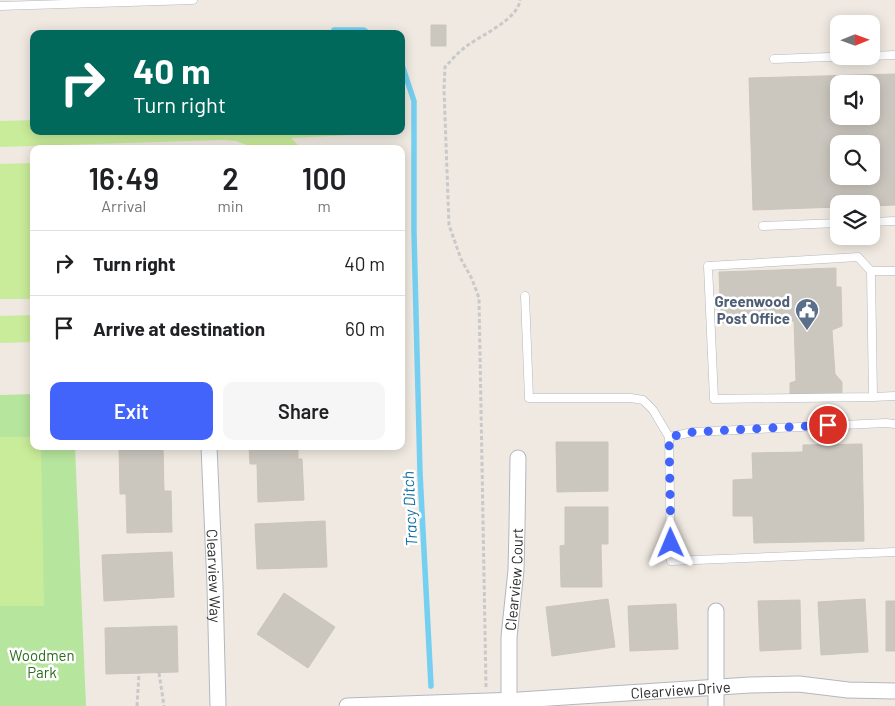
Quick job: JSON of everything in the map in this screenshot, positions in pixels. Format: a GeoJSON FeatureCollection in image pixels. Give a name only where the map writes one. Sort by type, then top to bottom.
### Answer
{"type":"FeatureCollection","features":[{"type":"Feature","properties":{"kind":"street","name":"Clearview Way"},"geometry":{"type":"LineString","coordinates":[[209,450],[218,706]]}},
{"type":"Feature","properties":{"kind":"street","name":"Clearview Court"},"geometry":{"type":"LineString","coordinates":[[509,700],[509,638],[518,528],[518,458]]}},
{"type":"Feature","properties":{"kind":"street"},"geometry":{"type":"LineString","coordinates":[[716,611],[716,706]]}},
{"type":"Feature","properties":{"kind":"street","name":"Clearview Drive"},"geometry":{"type":"LineString","coordinates":[[346,706],[509,700],[750,685],[799,684],[848,690],[895,691]]}},
{"type":"Feature","properties":{"kind":"lane"},"geometry":{"type":"LineString","coordinates":[[0,6],[193,0]]}},
{"type":"Feature","properties":{"kind":"lane"},"geometry":{"type":"LineString","coordinates":[[880,56],[895,55]]}},
{"type":"Feature","properties":{"kind":"lane"},"geometry":{"type":"LineString","coordinates":[[774,59],[830,57]]}},
{"type":"Feature","properties":{"kind":"lane"},"geometry":{"type":"LineString","coordinates":[[880,222],[895,221]]}},
{"type":"Feature","properties":{"kind":"lane"},"geometry":{"type":"LineString","coordinates":[[763,226],[830,223]]}},
{"type":"Feature","properties":{"kind":"lane"},"geometry":{"type":"LineString","coordinates":[[873,397],[871,271],[858,257],[708,266],[714,399],[873,397],[895,396]]}},
{"type":"Feature","properties":{"kind":"lane"},"geometry":{"type":"LineString","coordinates":[[871,271],[895,270]]}},
{"type":"Feature","properties":{"kind":"lane"},"geometry":{"type":"LineString","coordinates":[[525,296],[530,398],[631,398],[643,400],[653,410],[669,437],[671,561],[895,552]]}},
{"type":"Feature","properties":{"kind":"lane"},"geometry":{"type":"LineString","coordinates":[[669,437],[693,432],[895,424]]}},
{"type":"Feature","properties":{"kind":"path"},"geometry":{"type":"LineString","coordinates":[[486,701],[479,298],[449,225],[444,67],[466,46],[511,16],[520,4],[520,0]]}},
{"type":"Feature","properties":{"kind":"path"},"geometry":{"type":"LineString","coordinates":[[137,706],[139,673]]}},
{"type":"Feature","properties":{"kind":"path"},"geometry":{"type":"LineString","coordinates":[[159,673],[164,706]]}},
{"type":"Feature","properties":{"kind":"green space"},"geometry":{"type":"Polygon","coordinates":[[[30,120],[30,135],[351,135],[291,138],[298,145],[246,145],[236,141],[222,140],[0,147],[0,121],[30,120]]]}},
{"type":"Feature","properties":{"kind":"green space"},"geometry":{"type":"Polygon","coordinates":[[[30,163],[30,299],[0,299],[0,164],[30,163]]]}},
{"type":"Feature","properties":{"kind":"green space"},"geometry":{"type":"Polygon","coordinates":[[[30,315],[30,342],[0,343],[0,316],[30,315]]]}},
{"type":"Feature","properties":{"kind":"green space","name":"Woodmen Park"},"geometry":{"type":"Polygon","coordinates":[[[30,394],[30,450],[75,450],[86,706],[0,706],[0,395],[30,394]]]}},
{"type":"Feature","properties":{"kind":"green space"},"geometry":{"type":"Polygon","coordinates":[[[0,437],[30,437],[30,450],[41,450],[44,606],[0,606],[0,437]]]}},
{"type":"Feature","properties":{"kind":"building"},"geometry":{"type":"Polygon","coordinates":[[[431,25],[446,25],[446,46],[431,46],[431,25]]]}},
{"type":"Feature","properties":{"kind":"building"},"geometry":{"type":"Polygon","coordinates":[[[895,74],[895,205],[880,206],[880,195],[830,195],[830,207],[753,210],[749,78],[830,76],[830,125],[880,125],[880,75],[858,75],[895,74]]]}},
{"type":"Feature","properties":{"kind":"building"},"geometry":{"type":"Polygon","coordinates":[[[836,268],[836,287],[841,287],[842,326],[832,330],[835,374],[842,382],[842,393],[790,395],[790,383],[796,381],[794,321],[721,323],[719,272],[836,268]]]}},
{"type":"Feature","properties":{"kind":"building"},"geometry":{"type":"Polygon","coordinates":[[[556,442],[608,442],[608,491],[557,492],[556,442]]]}},
{"type":"Feature","properties":{"kind":"building"},"geometry":{"type":"Polygon","coordinates":[[[862,444],[864,541],[754,543],[753,516],[733,516],[733,480],[753,479],[752,453],[803,452],[803,445],[862,444]]]}},
{"type":"Feature","properties":{"kind":"building"},"geometry":{"type":"Polygon","coordinates":[[[119,450],[163,450],[164,491],[171,491],[172,532],[127,533],[126,494],[120,494],[119,450]]]}},
{"type":"Feature","properties":{"kind":"building"},"geometry":{"type":"Polygon","coordinates":[[[249,450],[298,450],[298,459],[302,459],[304,500],[258,502],[257,464],[250,464],[249,450]]]}},
{"type":"Feature","properties":{"kind":"building"},"geometry":{"type":"Polygon","coordinates":[[[565,507],[608,507],[608,544],[601,544],[602,587],[561,587],[560,546],[565,545],[565,507]]]}},
{"type":"Feature","properties":{"kind":"building"},"geometry":{"type":"Polygon","coordinates":[[[325,521],[327,567],[257,569],[255,524],[325,521]]]}},
{"type":"Feature","properties":{"kind":"building"},"geometry":{"type":"Polygon","coordinates":[[[172,552],[174,597],[104,601],[102,555],[172,552]]]}},
{"type":"Feature","properties":{"kind":"building"},"geometry":{"type":"Polygon","coordinates":[[[284,593],[335,627],[308,668],[257,634],[284,593]]]}},
{"type":"Feature","properties":{"kind":"building"},"geometry":{"type":"Polygon","coordinates":[[[608,599],[615,647],[552,656],[546,607],[608,599]]]}},
{"type":"Feature","properties":{"kind":"building"},"geometry":{"type":"Polygon","coordinates":[[[865,599],[868,652],[821,655],[818,602],[865,599]]]}},
{"type":"Feature","properties":{"kind":"building"},"geometry":{"type":"Polygon","coordinates":[[[800,600],[801,649],[760,651],[758,601],[800,600]]]}},
{"type":"Feature","properties":{"kind":"building"},"geometry":{"type":"Polygon","coordinates":[[[886,601],[895,601],[895,651],[886,651],[886,601]]]}},
{"type":"Feature","properties":{"kind":"building"},"geometry":{"type":"Polygon","coordinates":[[[676,604],[678,649],[630,651],[628,606],[676,604]]]}},
{"type":"Feature","properties":{"kind":"building"},"geometry":{"type":"Polygon","coordinates":[[[177,626],[178,672],[106,674],[105,628],[177,626]]]}},
{"type":"Feature","properties":{"kind":"waterway","name":"Tracy Ditch"},"geometry":{"type":"LineString","coordinates":[[334,30],[364,30]]}},
{"type":"Feature","properties":{"kind":"waterway","name":"Tracy Ditch"},"geometry":{"type":"LineString","coordinates":[[405,74],[414,101],[414,232],[420,473],[431,686]]}},
{"type":"Feature","properties":{"kind":"place","name":"Greenwood Post Office"},"geometry":{"type":"Point","coordinates":[807,331]}},
{"type":"Feature","properties":{"kind":"route"},"geometry":{"type":"LineString","coordinates":[[671,543],[669,437],[693,432],[828,425]]}}]}
